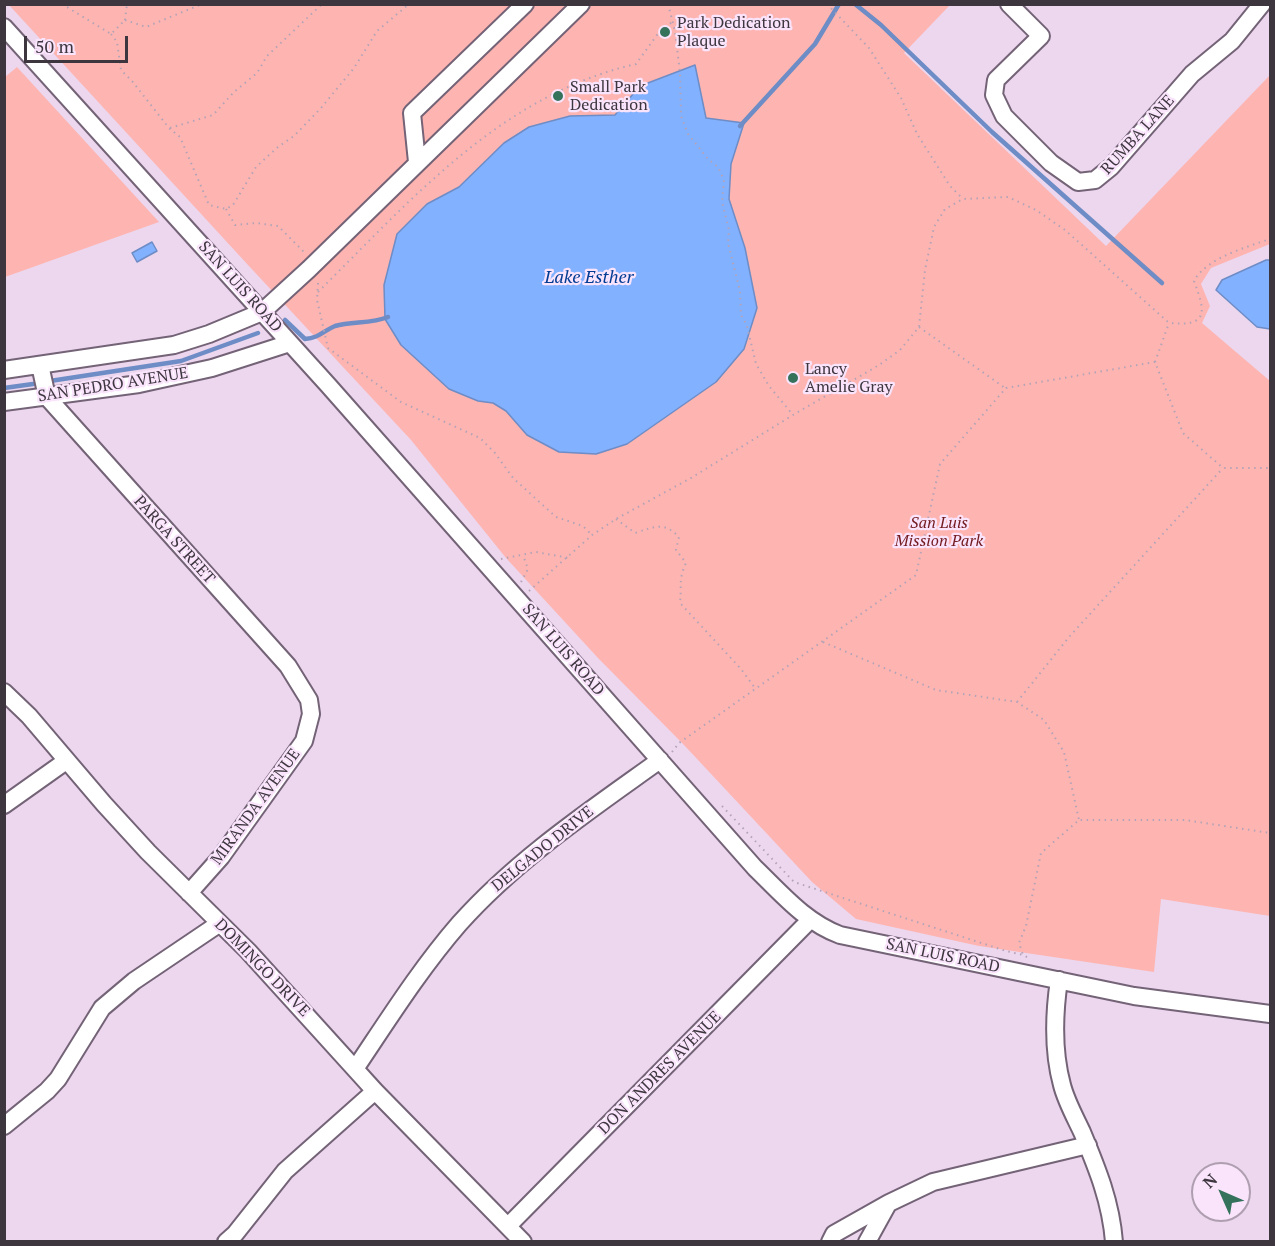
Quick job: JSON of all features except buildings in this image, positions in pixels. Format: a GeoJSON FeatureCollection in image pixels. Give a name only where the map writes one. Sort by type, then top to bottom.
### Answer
{"type":"FeatureCollection","features":[{"type":"Feature","properties":{"kind":"street"},"geometry":{"type":"LineString","coordinates":[[417,162],[411,113],[525,4]]}},
{"type":"Feature","properties":{"kind":"street"},"geometry":{"type":"LineString","coordinates":[[262,312],[581,4]]}},
{"type":"Feature","properties":{"kind":"street","name":"RUMBA LANE"},"geometry":{"type":"LineString","coordinates":[[1008,4],[1041,36],[996,80],[994,95],[1004,116],[1052,163],[1078,182],[1095,180],[1111,167],[1192,74],[1232,41],[1262,4]]}},
{"type":"Feature","properties":{"kind":"street","name":"SAN LUIS ROAD"},"geometry":{"type":"LineString","coordinates":[[4,27],[290,342],[519,600],[668,759],[755,868],[810,920],[840,935],[1134,996],[1270,1014]]}},
{"type":"Feature","properties":{"kind":"street"},"geometry":{"type":"LineString","coordinates":[[415,143],[435,144]]}},
{"type":"Feature","properties":{"kind":"street","name":"SAN PEDRO AVENUE"},"geometry":{"type":"LineString","coordinates":[[4,370],[174,345],[209,334],[262,312]]}},
{"type":"Feature","properties":{"kind":"street","name":"SAN PEDRO AVENUE"},"geometry":{"type":"LineString","coordinates":[[4,402],[139,384],[177,376],[290,342]]}},
{"type":"Feature","properties":{"kind":"street","name":"PARGA STREET"},"geometry":{"type":"LineString","coordinates":[[40,365],[47,397],[288,666],[309,700],[311,714]]}},
{"type":"Feature","properties":{"kind":"street","name":"DOMINGO DRIVE"},"geometry":{"type":"LineString","coordinates":[[4,692],[29,716],[111,812],[285,991],[375,1091],[523,1242]]}},
{"type":"Feature","properties":{"kind":"street","name":"MIRANDA AVENUE"},"geometry":{"type":"LineString","coordinates":[[189,893],[221,856],[304,741],[311,714]]}},
{"type":"Feature","properties":{"kind":"street","name":"DELGADO DRIVE"},"geometry":{"type":"LineString","coordinates":[[355,1069],[429,962],[458,925],[488,893],[562,830],[668,759]]}},
{"type":"Feature","properties":{"kind":"street"},"geometry":{"type":"LineString","coordinates":[[4,805],[66,760]]}},
{"type":"Feature","properties":{"kind":"street","name":"DON ANDRES AVENUE"},"geometry":{"type":"LineString","coordinates":[[508,1226],[810,920]]}},
{"type":"Feature","properties":{"kind":"street"},"geometry":{"type":"LineString","coordinates":[[4,1126],[47,1091],[58,1079],[102,1008],[134,981],[220,924]]}},
{"type":"Feature","properties":{"kind":"street"},"geometry":{"type":"LineString","coordinates":[[1059,980],[1056,1001],[1056,1045],[1059,1074],[1107,1197],[1114,1242]]}},
{"type":"Feature","properties":{"kind":"street"},"geometry":{"type":"LineString","coordinates":[[226,1242],[293,1163],[375,1091]]}},
{"type":"Feature","properties":{"kind":"street"},"geometry":{"type":"LineString","coordinates":[[830,1242],[834,1234],[889,1203],[933,1182],[1088,1145]]}},
{"type":"Feature","properties":{"kind":"street"},"geometry":{"type":"LineString","coordinates":[[867,1242],[889,1203]]}},
{"type":"Feature","properties":{"kind":"path"},"geometry":{"type":"LineString","coordinates":[[62,4],[111,34],[117,42],[121,70],[180,138],[209,205],[226,209],[233,205],[256,167],[294,136],[321,108],[354,68],[377,31],[410,4]]}},
{"type":"Feature","properties":{"kind":"path"},"geometry":{"type":"LineString","coordinates":[[111,34],[125,20],[126,4]]}},
{"type":"Feature","properties":{"kind":"path"},"geometry":{"type":"LineString","coordinates":[[125,20],[146,27],[202,4]]}},
{"type":"Feature","properties":{"kind":"path"},"geometry":{"type":"LineString","coordinates":[[169,128],[213,115],[256,73],[267,56],[322,4]]}},
{"type":"Feature","properties":{"kind":"path"},"geometry":{"type":"LineString","coordinates":[[668,4],[675,31],[680,73],[681,117],[688,134],[708,159],[718,167],[724,180],[722,202],[729,231],[728,243],[741,291],[741,315],[747,326],[756,364],[769,386],[793,415]]}},
{"type":"Feature","properties":{"kind":"path"},"geometry":{"type":"LineString","coordinates":[[827,4],[869,48],[901,98],[917,134],[950,186],[963,200]]}},
{"type":"Feature","properties":{"kind":"path"},"geometry":{"type":"LineString","coordinates":[[318,292],[369,242],[395,212],[482,137],[528,106],[562,89],[612,69],[636,64],[657,35],[672,22]]}},
{"type":"Feature","properties":{"kind":"path"},"geometry":{"type":"LineString","coordinates":[[519,600],[569,558],[592,535],[616,519],[691,478],[879,365],[900,350],[920,327],[925,270],[934,226],[945,209],[963,200],[1008,197],[1036,210],[1065,230],[1169,323],[1187,325],[1198,320],[1203,305],[1194,281],[1200,271],[1237,251],[1270,239]]}},
{"type":"Feature","properties":{"kind":"path"},"geometry":{"type":"LineString","coordinates":[[226,209],[235,225],[256,223],[278,226],[314,264],[317,300],[328,348],[401,402],[480,438],[495,453],[513,478],[556,517],[583,526],[592,535]]}},
{"type":"Feature","properties":{"kind":"path"},"geometry":{"type":"LineString","coordinates":[[1169,323],[1155,362],[1184,433],[1223,468],[1270,468]]}},
{"type":"Feature","properties":{"kind":"path"},"geometry":{"type":"LineString","coordinates":[[920,327],[1006,388]]}},
{"type":"Feature","properties":{"kind":"path"},"geometry":{"type":"LineString","coordinates":[[668,759],[679,743],[916,575],[940,464],[1006,388],[1155,362]]}},
{"type":"Feature","properties":{"kind":"path"},"geometry":{"type":"LineString","coordinates":[[1017,702],[1069,637],[1223,468]]}},
{"type":"Feature","properties":{"kind":"path"},"geometry":{"type":"LineString","coordinates":[[616,519],[635,533],[658,526],[672,529],[679,537],[676,550],[686,564],[680,576],[680,603],[741,669],[755,688]]}},
{"type":"Feature","properties":{"kind":"path"},"geometry":{"type":"LineString","coordinates":[[506,567],[499,559],[536,552],[569,558]]}},
{"type":"Feature","properties":{"kind":"path"},"geometry":{"type":"LineString","coordinates":[[513,576],[521,584],[528,569],[523,555]]}},
{"type":"Feature","properties":{"kind":"path"},"geometry":{"type":"LineString","coordinates":[[823,642],[936,690],[1017,702],[1044,720],[1064,752],[1079,820]]}},
{"type":"Feature","properties":{"kind":"path"},"geometry":{"type":"LineString","coordinates":[[721,804],[794,882],[1005,951],[1023,954],[1032,961]]}},
{"type":"Feature","properties":{"kind":"path"},"geometry":{"type":"LineString","coordinates":[[1023,954],[1019,943],[1026,926],[1041,853],[1079,820],[1185,820],[1270,833]]}},
{"type":"Feature","properties":{"kind":"green space","name":"San Luis Mission Park"},"geometry":{"type":"Polygon","coordinates":[[[9,5],[950,5],[904,53],[1106,246],[1270,75],[1270,244],[1211,268],[1201,284],[1210,306],[1202,323],[1270,381],[1270,916],[1161,899],[1154,972],[979,946],[856,919],[812,882],[684,745],[598,658],[506,558],[411,440],[9,5]]]}},
{"type":"Feature","properties":{"kind":"green space"},"geometry":{"type":"Polygon","coordinates":[[[17,67],[159,222],[5,277],[5,77],[17,67]]]}},
{"type":"Feature","properties":{"kind":"water","name":"Lake Esther"},"geometry":{"type":"Polygon","coordinates":[[[695,65],[706,118],[744,123],[731,164],[729,199],[745,248],[757,308],[744,349],[716,382],[627,444],[596,454],[559,452],[527,435],[506,411],[493,403],[478,401],[449,389],[401,345],[385,319],[384,285],[397,234],[427,204],[459,187],[504,143],[529,127],[570,116],[615,115],[640,86],[695,65]]]}},
{"type":"Feature","properties":{"kind":"water"},"geometry":{"type":"Polygon","coordinates":[[[152,242],[157,251],[137,262],[132,253],[152,242]]]}},
{"type":"Feature","properties":{"kind":"water"},"geometry":{"type":"Polygon","coordinates":[[[1270,260],[1270,329],[1257,327],[1216,290],[1222,280],[1270,260]]]}},
{"type":"Feature","properties":{"kind":"waterway"},"geometry":{"type":"LineString","coordinates":[[740,126],[815,44],[839,4]]}},
{"type":"Feature","properties":{"kind":"waterway"},"geometry":{"type":"LineString","coordinates":[[855,4],[881,25],[992,132],[1162,283]]}},
{"type":"Feature","properties":{"kind":"waterway"},"geometry":{"type":"LineString","coordinates":[[285,320],[305,339],[317,336],[335,326],[388,317]]}},
{"type":"Feature","properties":{"kind":"waterway"},"geometry":{"type":"LineString","coordinates":[[50,381],[181,361],[258,333]]}},
{"type":"Feature","properties":{"kind":"waterway"},"geometry":{"type":"LineString","coordinates":[[4,388],[33,384]]}},
{"type":"Feature","properties":{"kind":"place","name":"Park Dedication Plaque"},"geometry":{"type":"Point","coordinates":[665,32]}},
{"type":"Feature","properties":{"kind":"place","name":"Small Park Dedication"},"geometry":{"type":"Point","coordinates":[558,96]}},
{"type":"Feature","properties":{"kind":"place","name":"Lancy Amelie Gray"},"geometry":{"type":"Point","coordinates":[793,378]}}]}
